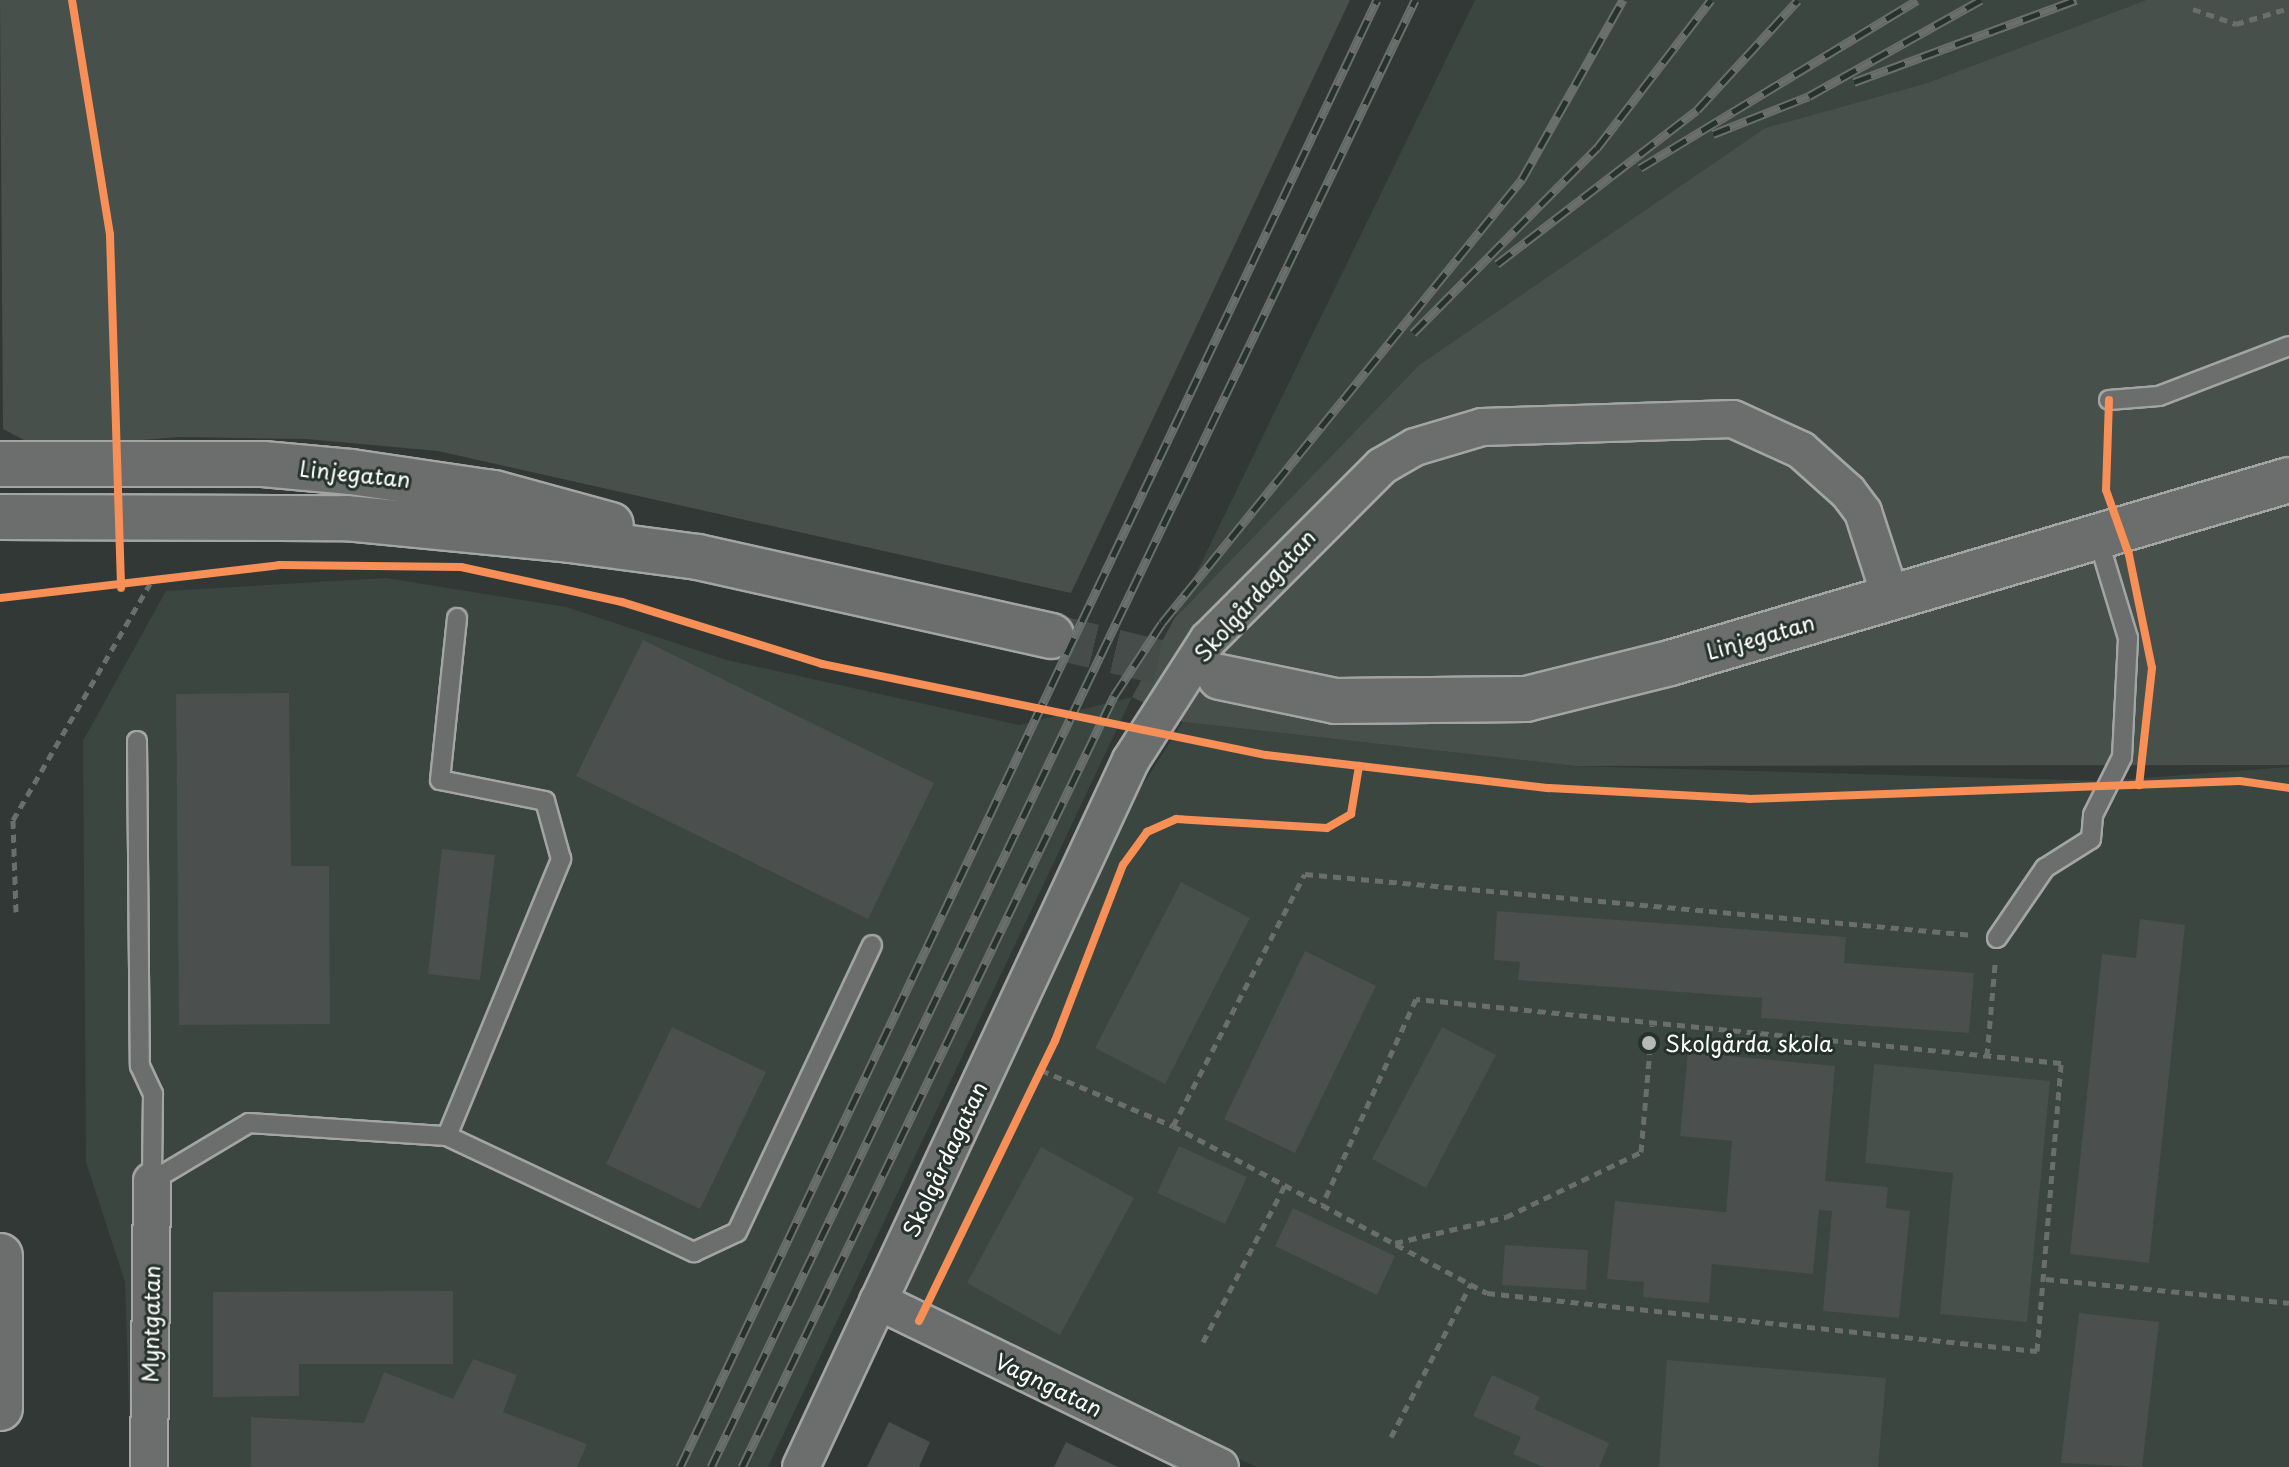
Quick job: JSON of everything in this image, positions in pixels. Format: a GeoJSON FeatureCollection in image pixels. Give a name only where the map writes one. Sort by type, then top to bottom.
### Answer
{"type":"FeatureCollection","features":[{"type":"Feature","properties":{"kind":"street","name":"Skolgårdagatan"},"geometry":{"type":"LineString","coordinates":[[801,1467],[1139,747],[1208,640],[1382,466],[1426,443],[1482,427],[1733,419],[1801,450],[1848,492],[1863,512],[1891,598]]}},
{"type":"Feature","properties":{"kind":"street","name":"Linjegatan"},"geometry":{"type":"LineString","coordinates":[[0,464],[263,464],[437,482],[578,514],[698,557]]}},
{"type":"Feature","properties":{"kind":"street","name":"Linjegatan"},"geometry":{"type":"LineString","coordinates":[[1220,677],[1336,701],[1526,699],[1891,598],[2289,480]]}},
{"type":"Feature","properties":{"kind":"street","name":"Linjegatan"},"geometry":{"type":"LineString","coordinates":[[0,517],[346,518],[698,557],[1051,636]]}},
{"type":"Feature","properties":{"kind":"street","name":"Myntgatan"},"geometry":{"type":"LineString","coordinates":[[149,1467],[152,1181]]}},
{"type":"Feature","properties":{"kind":"street"},"geometry":{"type":"LineString","coordinates":[[0,1256],[0,1408]]}},
{"type":"Feature","properties":{"kind":"street","name":"Vagngatan"},"geometry":{"type":"LineString","coordinates":[[878,1301],[1220,1467]]}},
{"type":"Feature","properties":{"kind":"lane"},"geometry":{"type":"LineString","coordinates":[[2109,400],[2159,396],[2289,346]]}},
{"type":"Feature","properties":{"kind":"lane"},"geometry":{"type":"LineString","coordinates":[[1997,938],[2045,868],[2091,839],[2093,815],[2122,757],[2128,638],[2097,535]]}},
{"type":"Feature","properties":{"kind":"lane"},"geometry":{"type":"LineString","coordinates":[[447,1136],[561,859],[545,801],[440,780],[457,618]]}},
{"type":"Feature","properties":{"kind":"lane"},"geometry":{"type":"LineString","coordinates":[[137,741],[140,1066],[153,1094],[152,1181]]}},
{"type":"Feature","properties":{"kind":"lane"},"geometry":{"type":"LineString","coordinates":[[152,1181],[249,1123],[447,1136],[694,1252],[737,1232],[872,945]]}},
{"type":"Feature","properties":{"kind":"path"},"geometry":{"type":"LineString","coordinates":[[2193,9],[2236,24],[2289,8]]}},
{"type":"Feature","properties":{"kind":"path"},"geometry":{"type":"LineString","coordinates":[[16,912],[13,820],[150,584]]}},
{"type":"Feature","properties":{"kind":"path"},"geometry":{"type":"LineString","coordinates":[[1173,1126],[1305,874],[1997,938],[1987,1056]]}},
{"type":"Feature","properties":{"kind":"path"},"geometry":{"type":"LineString","coordinates":[[1041,1070],[1173,1126],[1487,1293],[2037,1351],[2046,1279],[2061,1063],[1652,1025],[1416,999],[1322,1205]]}},
{"type":"Feature","properties":{"kind":"path"},"geometry":{"type":"LineString","coordinates":[[1394,1243],[1506,1217],[1641,1152],[1652,1025]]}},
{"type":"Feature","properties":{"kind":"path"},"geometry":{"type":"LineString","coordinates":[[1203,1342],[1285,1185]]}},
{"type":"Feature","properties":{"kind":"path"},"geometry":{"type":"LineString","coordinates":[[2046,1279],[2289,1303]]}},
{"type":"Feature","properties":{"kind":"path"},"geometry":{"type":"LineString","coordinates":[[1391,1437],[1471,1284]]}},
{"type":"Feature","properties":{"kind":"shaded area"},"geometry":{"type":"Polygon","coordinates":[[[0,0],[1350,0],[1071,593],[438,451],[306,439],[180,437],[78,445],[28,442],[3,429],[0,0]]]}},
{"type":"Feature","properties":{"kind":"shaded area"},"geometry":{"type":"Polygon","coordinates":[[[1475,0],[2146,0],[1927,83],[1765,128],[1419,365],[1174,619],[1475,0]]]}},
{"type":"Feature","properties":{"kind":"shaded area"},"geometry":{"type":"Polygon","coordinates":[[[2146,0],[2289,0],[2289,765],[1575,766],[1183,722],[1132,697],[1174,619],[1419,365],[1765,128],[1927,83],[2146,0]]]}},
{"type":"Feature","properties":{"kind":"shaded area"},"geometry":{"type":"Polygon","coordinates":[[[386,578],[566,607],[727,660],[1019,725],[1132,697],[768,1467],[131,1467],[125,1282],[86,1162],[83,741],[166,591],[386,578]]]}},
{"type":"Feature","properties":{"kind":"shaded area","name":"Skolgårda skola"},"geometry":{"type":"Polygon","coordinates":[[[1183,722],[1575,766],[2105,781],[2289,767],[2289,1467],[1257,1467],[878,1300],[1142,786],[1183,722]]]}},
{"type":"Feature","properties":{"kind":"shaded area"},"geometry":{"type":"Polygon","coordinates":[[[1181,882],[1250,918],[1165,1084],[1095,1048],[1181,882]]]}},
{"type":"Feature","properties":{"kind":"shaded area"},"geometry":{"type":"Polygon","coordinates":[[[1442,1027],[1496,1055],[1426,1188],[1372,1159],[1442,1027]]]}},
{"type":"Feature","properties":{"kind":"shaded area"},"geometry":{"type":"Polygon","coordinates":[[[1874,1064],[2050,1081],[2027,1322],[1940,1314],[1953,1173],[1865,1163],[1874,1064]]]}},
{"type":"Feature","properties":{"kind":"shaded area"},"geometry":{"type":"Polygon","coordinates":[[[1179,1146],[1247,1177],[1225,1224],[1157,1193],[1179,1146]]]}},
{"type":"Feature","properties":{"kind":"shaded area"},"geometry":{"type":"Polygon","coordinates":[[[1041,1147],[1134,1198],[1060,1335],[967,1283],[1041,1147]]]}},
{"type":"Feature","properties":{"kind":"shaded area"},"geometry":{"type":"Polygon","coordinates":[[[1667,1360],[1886,1378],[1878,1467],[1659,1467],[1667,1360]]]}},
{"type":"Feature","properties":{"kind":"building"},"geometry":{"type":"Polygon","coordinates":[[[643,640],[934,783],[868,919],[576,776],[643,640]]]}},
{"type":"Feature","properties":{"kind":"building"},"geometry":{"type":"Polygon","coordinates":[[[289,693],[291,866],[329,866],[330,1024],[179,1025],[176,694],[289,693]]]}},
{"type":"Feature","properties":{"kind":"building"},"geometry":{"type":"Polygon","coordinates":[[[442,849],[495,855],[480,980],[428,974],[442,849]]]}},
{"type":"Feature","properties":{"kind":"building"},"geometry":{"type":"Polygon","coordinates":[[[1497,911],[1846,937],[1844,963],[1974,973],[1969,1033],[1761,1018],[1762,998],[1518,980],[1520,962],[1494,960],[1497,911]]]}},
{"type":"Feature","properties":{"kind":"building"},"geometry":{"type":"Polygon","coordinates":[[[2140,919],[2185,925],[2149,1263],[2070,1254],[2102,954],[2136,958],[2140,919]]]}},
{"type":"Feature","properties":{"kind":"building"},"geometry":{"type":"Polygon","coordinates":[[[1305,951],[1376,986],[1295,1153],[1224,1119],[1305,951]]]}},
{"type":"Feature","properties":{"kind":"building"},"geometry":{"type":"Polygon","coordinates":[[[672,1027],[766,1072],[700,1209],[606,1164],[672,1027]]]}},
{"type":"Feature","properties":{"kind":"building"},"geometry":{"type":"Polygon","coordinates":[[[1688,1052],[1835,1066],[1825,1181],[1888,1187],[1886,1208],[1910,1211],[1899,1318],[1823,1311],[1832,1211],[1819,1210],[1813,1274],[1712,1264],[1709,1303],[1643,1297],[1644,1282],[1607,1279],[1615,1201],[1726,1212],[1732,1141],[1680,1136],[1688,1052]]]}},
{"type":"Feature","properties":{"kind":"building"},"geometry":{"type":"Polygon","coordinates":[[[1293,1208],[1395,1256],[1377,1295],[1275,1246],[1293,1208]]]}},
{"type":"Feature","properties":{"kind":"building"},"geometry":{"type":"Polygon","coordinates":[[[1505,1245],[1588,1250],[1586,1290],[1502,1285],[1505,1245]]]}},
{"type":"Feature","properties":{"kind":"building"},"geometry":{"type":"Polygon","coordinates":[[[453,1291],[453,1364],[299,1364],[299,1396],[213,1397],[213,1292],[453,1291]]]}},
{"type":"Feature","properties":{"kind":"building"},"geometry":{"type":"Polygon","coordinates":[[[2079,1313],[2159,1322],[2142,1467],[2061,1463],[2079,1313]]]}},
{"type":"Feature","properties":{"kind":"building"},"geometry":{"type":"Polygon","coordinates":[[[473,1359],[517,1375],[503,1412],[587,1444],[577,1467],[251,1467],[251,1417],[364,1423],[384,1372],[453,1399],[473,1359]]]}},
{"type":"Feature","properties":{"kind":"building"},"geometry":{"type":"Polygon","coordinates":[[[1492,1375],[1540,1397],[1534,1409],[1609,1443],[1599,1467],[1543,1467],[1513,1454],[1521,1437],[1473,1416],[1492,1375]]]}},
{"type":"Feature","properties":{"kind":"building"},"geometry":{"type":"Polygon","coordinates":[[[889,1422],[930,1442],[919,1467],[867,1467],[889,1422]]]}},
{"type":"Feature","properties":{"kind":"building"},"geometry":{"type":"Polygon","coordinates":[[[1066,1442],[1118,1467],[1054,1467],[1066,1442]]]}},
{"type":"Feature","properties":{"kind":"tunnel"},"geometry":{"type":"LineString","coordinates":[[1051,636],[1220,677]]}},
{"type":"Feature","properties":{"kind":"railway"},"geometry":{"type":"LineString","coordinates":[[680,1467],[1377,0]]}},
{"type":"Feature","properties":{"kind":"railway"},"geometry":{"type":"LineString","coordinates":[[711,1467],[1415,0]]}},
{"type":"Feature","properties":{"kind":"railway"},"geometry":{"type":"LineString","coordinates":[[742,1467],[1114,696],[1162,623],[1522,179],[1623,0]]}},
{"type":"Feature","properties":{"kind":"railway"},"geometry":{"type":"LineString","coordinates":[[1413,333],[1597,148],[1711,0]]}},
{"type":"Feature","properties":{"kind":"railway"},"geometry":{"type":"LineString","coordinates":[[1497,264],[1697,110],[1798,0]]}},
{"type":"Feature","properties":{"kind":"railway"},"geometry":{"type":"LineString","coordinates":[[1640,168],[1917,0]]}},
{"type":"Feature","properties":{"kind":"railway"},"geometry":{"type":"LineString","coordinates":[[1713,134],[1809,96],[1981,0]]}},
{"type":"Feature","properties":{"kind":"railway"},"geometry":{"type":"LineString","coordinates":[[1854,82],[2076,0]]}},
{"type":"Feature","properties":{"kind":"cycle path"},"geometry":{"type":"LineString","coordinates":[[72,0],[110,235],[121,588]]}},
{"type":"Feature","properties":{"kind":"cycle path"},"geometry":{"type":"LineString","coordinates":[[2109,400],[2106,490],[2129,555],[2152,668],[2139,785]]}},
{"type":"Feature","properties":{"kind":"cycle path"},"geometry":{"type":"LineString","coordinates":[[0,598],[279,565],[461,567],[622,602],[822,664],[1266,755],[1549,788],[1749,799],[2240,781],[2289,788]]}},
{"type":"Feature","properties":{"kind":"cycle path"},"geometry":{"type":"LineString","coordinates":[[919,1321],[1055,1041],[1123,865],[1147,832],[1176,819],[1327,828],[1351,814],[1359,766]]}},
{"type":"Feature","properties":{"kind":"place","name":"Skolgårda skola"},"geometry":{"type":"Point","coordinates":[1649,1043]}}]}
